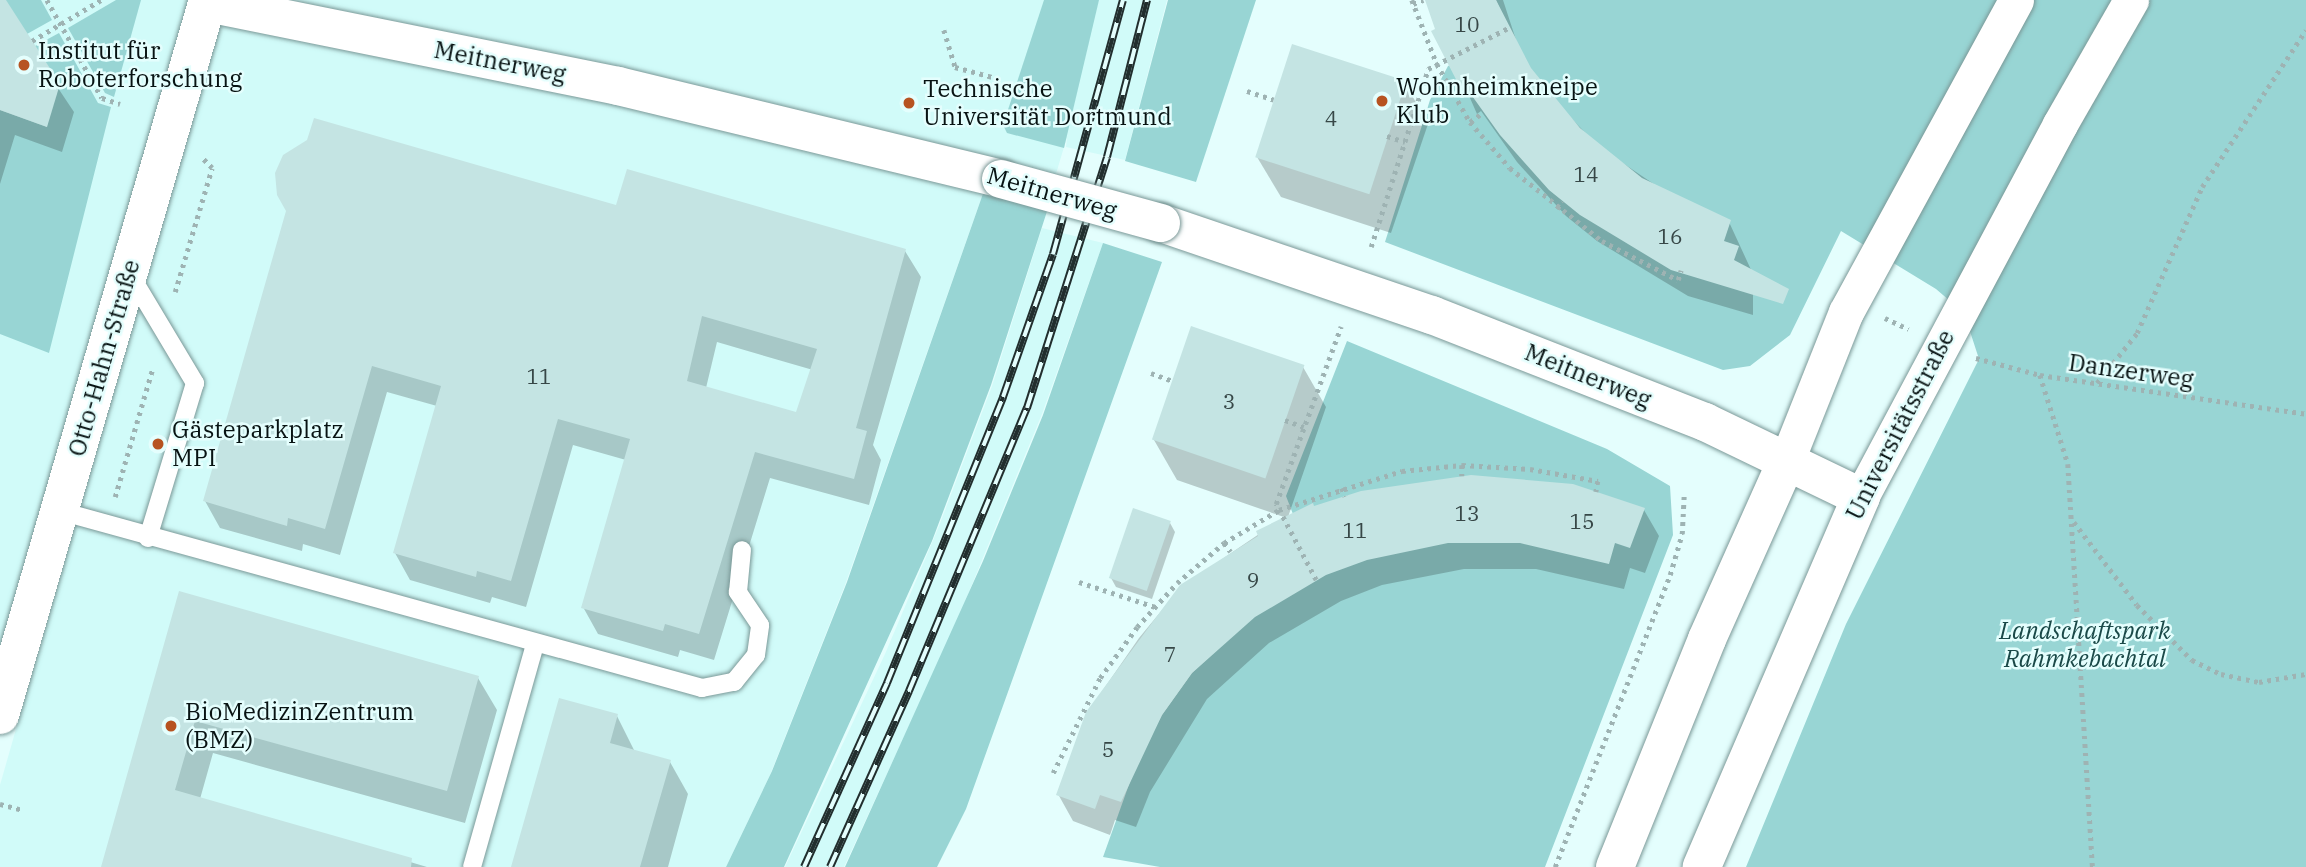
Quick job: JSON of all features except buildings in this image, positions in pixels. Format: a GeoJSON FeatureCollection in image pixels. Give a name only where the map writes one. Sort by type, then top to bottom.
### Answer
{"type":"FeatureCollection","features":[{"type":"Feature","properties":{"kind":"street"},"geometry":{"type":"LineString","coordinates":[[1615,867],[1701,651],[1787,460],[1846,312],[2016,0]]}},
{"type":"Feature","properties":{"kind":"street","name":"Universitätsstraße"},"geometry":{"type":"LineString","coordinates":[[1702,867],[1861,497],[2131,0]]}},
{"type":"Feature","properties":{"kind":"street","name":"Meitnerweg"},"geometry":{"type":"LineString","coordinates":[[208,2],[618,86],[1002,179],[1161,223],[1420,310],[1705,422],[1861,497]]}},
{"type":"Feature","properties":{"kind":"street","name":"Otto-Hahn-Straße"},"geometry":{"type":"LineString","coordinates":[[0,715],[208,2]]}},
{"type":"Feature","properties":{"kind":"lane"},"geometry":{"type":"LineString","coordinates":[[129,273],[195,383],[148,538]]}},
{"type":"Feature","properties":{"kind":"lane"},"geometry":{"type":"LineString","coordinates":[[60,511],[148,538],[692,687],[719,688],[734,682],[747,671],[759,640],[760,625],[737,592],[742,550]]}},
{"type":"Feature","properties":{"kind":"lane"},"geometry":{"type":"LineString","coordinates":[[472,867],[536,644]]}},
{"type":"Feature","properties":{"kind":"path"},"geometry":{"type":"LineString","coordinates":[[47,0],[102,98],[120,104]]}},
{"type":"Feature","properties":{"kind":"path"},"geometry":{"type":"LineString","coordinates":[[32,41],[102,0]]}},
{"type":"Feature","properties":{"kind":"path"},"geometry":{"type":"LineString","coordinates":[[1423,0],[1413,2],[1437,64],[1470,122],[1510,168],[1557,209],[1602,241],[1678,280],[1681,270]]}},
{"type":"Feature","properties":{"kind":"path"},"geometry":{"type":"LineString","coordinates":[[1371,247],[1428,69],[1508,28]]}},
{"type":"Feature","properties":{"kind":"path"},"geometry":{"type":"LineString","coordinates":[[944,30],[954,67],[1000,79]]}},
{"type":"Feature","properties":{"kind":"path"},"geometry":{"type":"LineString","coordinates":[[2096,383],[2137,333],[2202,187],[2306,30]]}},
{"type":"Feature","properties":{"kind":"path"},"geometry":{"type":"LineString","coordinates":[[1247,91],[1274,100]]}},
{"type":"Feature","properties":{"kind":"path"},"geometry":{"type":"LineString","coordinates":[[1470,122],[1482,113]]}},
{"type":"Feature","properties":{"kind":"path"},"geometry":{"type":"LineString","coordinates":[[1387,136],[1405,142]]}},
{"type":"Feature","properties":{"kind":"path"},"geometry":{"type":"LineString","coordinates":[[1557,209],[1562,201]]}},
{"type":"Feature","properties":{"kind":"path"},"geometry":{"type":"LineString","coordinates":[[1875,313],[1911,330]]}},
{"type":"Feature","properties":{"kind":"path"},"geometry":{"type":"LineString","coordinates":[[1316,580],[1276,504],[1342,324]]}},
{"type":"Feature","properties":{"kind":"path","name":"Danzerweg"},"geometry":{"type":"LineString","coordinates":[[1967,355],[2040,375],[2306,414]]}},
{"type":"Feature","properties":{"kind":"path"},"geometry":{"type":"LineString","coordinates":[[1151,373],[1172,381]]}},
{"type":"Feature","properties":{"kind":"path"},"geometry":{"type":"LineString","coordinates":[[2040,375],[2068,464],[2074,521],[2093,867]]}},
{"type":"Feature","properties":{"kind":"path"},"geometry":{"type":"LineString","coordinates":[[1285,420],[1304,427]]}},
{"type":"Feature","properties":{"kind":"path"},"geometry":{"type":"LineString","coordinates":[[1462,465],[1462,476]]}},
{"type":"Feature","properties":{"kind":"path"},"geometry":{"type":"LineString","coordinates":[[1053,773],[1074,731],[1138,627],[1224,543],[1279,510],[1402,471],[1462,465],[1530,469],[1598,481],[1596,492]]}},
{"type":"Feature","properties":{"kind":"path"},"geometry":{"type":"LineString","coordinates":[[1342,488],[1345,496]]}},
{"type":"Feature","properties":{"kind":"path"},"geometry":{"type":"LineString","coordinates":[[1555,867],[1670,575],[1682,534],[1684,494]]}},
{"type":"Feature","properties":{"kind":"path"},"geometry":{"type":"LineString","coordinates":[[2074,521],[2137,604],[2192,660],[2221,674],[2259,681],[2306,674]]}},
{"type":"Feature","properties":{"kind":"path"},"geometry":{"type":"LineString","coordinates":[[1224,543],[1231,552]]}},
{"type":"Feature","properties":{"kind":"path"},"geometry":{"type":"LineString","coordinates":[[1079,582],[1156,607]]}},
{"type":"Feature","properties":{"kind":"path"},"geometry":{"type":"LineString","coordinates":[[1138,627],[1143,631]]}},
{"type":"Feature","properties":{"kind":"path"},"geometry":{"type":"LineString","coordinates":[[0,804],[23,810]]}},
{"type":"Feature","properties":{"kind":"shaded area"},"geometry":{"type":"Polygon","coordinates":[[[0,0],[197,0],[0,684],[0,0]]]}},
{"type":"Feature","properties":{"kind":"shaded area","name":"Technische Universität Dortmund"},"geometry":{"type":"Polygon","coordinates":[[[233,0],[1167,0],[1125,160],[1066,147],[1067,137],[1053,184],[233,0]]]}},
{"type":"Feature","properties":{"kind":"shaded area"},"geometry":{"type":"Polygon","coordinates":[[[221,15],[986,185],[845,585],[770,775],[726,867],[0,867],[0,785],[221,15]]]}},
{"type":"Feature","properties":{"kind":"shaded area"},"geometry":{"type":"Polygon","coordinates":[[[1042,228],[1103,243],[1042,414],[955,626],[844,867],[785,867],[885,654],[939,526],[992,386],[1042,228]]]}},
{"type":"Feature","properties":{"kind":"green space"},"geometry":{"type":"Polygon","coordinates":[[[3,0],[41,0],[52,20],[27,34],[3,0]]]}},
{"type":"Feature","properties":{"kind":"green space"},"geometry":{"type":"Polygon","coordinates":[[[116,0],[141,0],[114,97],[105,93],[68,28],[116,0]]]}},
{"type":"Feature","properties":{"kind":"green space"},"geometry":{"type":"Polygon","coordinates":[[[1044,0],[1099,0],[1064,148],[1007,133],[1003,125],[1044,0]]]}},
{"type":"Feature","properties":{"kind":"green space"},"geometry":{"type":"Polygon","coordinates":[[[1168,0],[1256,0],[1196,182],[1125,161],[1168,0]]]}},
{"type":"Feature","properties":{"kind":"green space","name":"Landschaftspark Rahmkebachtal"},"geometry":{"type":"Polygon","coordinates":[[[1496,0],[2306,0],[2306,867],[1746,867],[1846,624],[1979,359],[1964,313],[1936,289],[1841,231],[1790,335],[1750,366],[1723,370],[1385,242],[1430,100],[1448,66],[1486,45],[1505,21],[1496,0]]]}},
{"type":"Feature","properties":{"kind":"green space"},"geometry":{"type":"Polygon","coordinates":[[[59,33],[98,103],[111,107],[49,353],[0,334],[0,110],[47,127],[35,46],[59,33]]]}},
{"type":"Feature","properties":{"kind":"green space"},"geometry":{"type":"Polygon","coordinates":[[[986,185],[1050,202],[991,385],[932,541],[784,867],[726,867],[772,771],[847,582],[986,185]]]}},
{"type":"Feature","properties":{"kind":"green space"},"geometry":{"type":"Polygon","coordinates":[[[1103,243],[1162,262],[966,809],[937,867],[845,867],[983,561],[1043,415],[1103,243]]]}},
{"type":"Feature","properties":{"kind":"green space"},"geometry":{"type":"Polygon","coordinates":[[[1347,341],[1607,449],[1670,486],[1673,535],[1545,867],[1160,867],[1103,857],[1136,765],[1162,715],[1192,673],[1242,627],[1308,553],[1286,496],[1347,341]]]}},
{"type":"Feature","properties":{"kind":"railway"},"geometry":{"type":"LineString","coordinates":[[804,867],[887,683],[1003,397],[1053,254],[1123,0]]}},
{"type":"Feature","properties":{"kind":"railway"},"geometry":{"type":"LineString","coordinates":[[830,867],[909,691],[1027,408],[1107,157],[1147,0]]}},
{"type":"Feature","properties":{"kind":"place","name":"Institut für Roboterforschung"},"geometry":{"type":"Point","coordinates":[24,65]}},
{"type":"Feature","properties":{"kind":"place","name":"Wohnheimkneipe Klub"},"geometry":{"type":"Point","coordinates":[1382,101]}},
{"type":"Feature","properties":{"kind":"place","name":"Technische Universität Dortmund"},"geometry":{"type":"Point","coordinates":[909,103]}},
{"type":"Feature","properties":{"kind":"place","name":"Gästeparkplatz MPI"},"geometry":{"type":"Point","coordinates":[158,444]}},
{"type":"Feature","properties":{"kind":"place","name":"BioMedizinZentrum (BMZ)"},"geometry":{"type":"Point","coordinates":[171,726]}}]}
